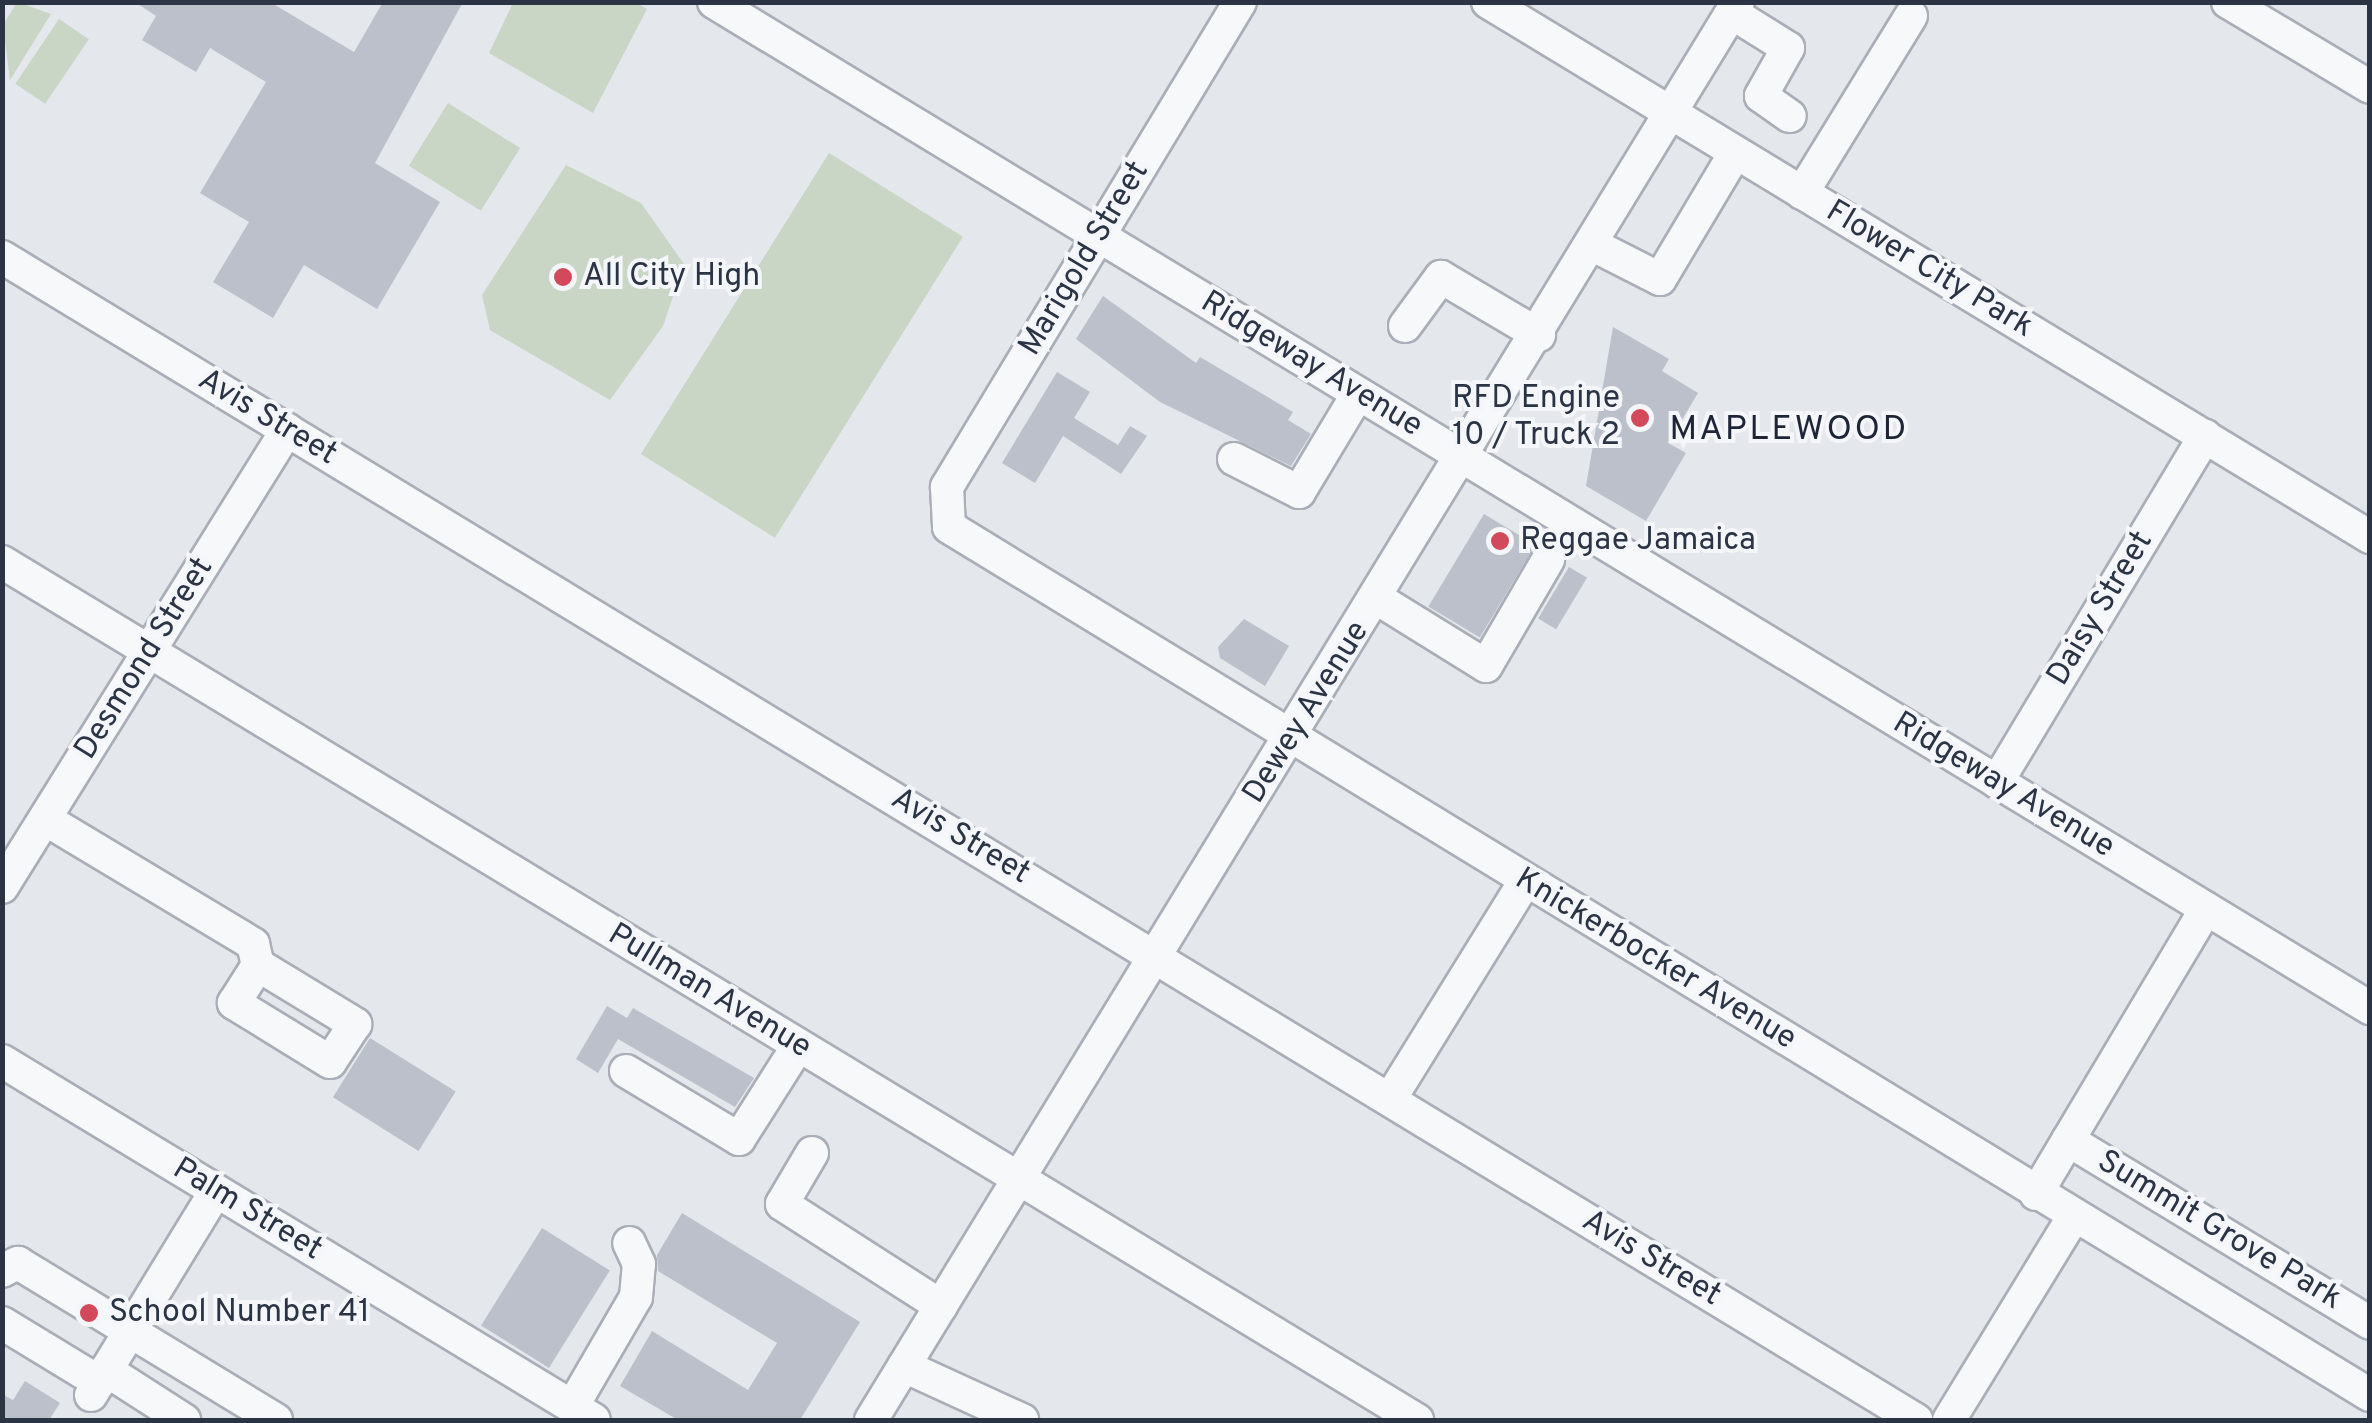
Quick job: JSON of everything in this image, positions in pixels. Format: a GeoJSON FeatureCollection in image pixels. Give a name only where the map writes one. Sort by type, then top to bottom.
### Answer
{"type":"FeatureCollection","features":[{"type":"Feature","properties":{"kind":"street","name":"Ridgeway Avenue"},"geometry":{"type":"LineString","coordinates":[[714,2],[2370,1008]]}},
{"type":"Feature","properties":{"kind":"street","name":"Marigold Street"},"geometry":{"type":"LineString","coordinates":[[944,520],[947,487],[1240,2]]}},
{"type":"Feature","properties":{"kind":"street","name":"Flower City Park"},"geometry":{"type":"LineString","coordinates":[[1488,2],[2370,537]]}},
{"type":"Feature","properties":{"kind":"street"},"geometry":{"type":"LineString","coordinates":[[2228,2],[2370,87]]}},
{"type":"Feature","properties":{"kind":"street","name":"Dewey Avenue"},"geometry":{"type":"LineString","coordinates":[[870,1420],[1378,599],[1735,8]]}},
{"type":"Feature","properties":{"kind":"street"},"geometry":{"type":"LineString","coordinates":[[1735,8],[1788,48],[1761,96],[1790,116]]}},
{"type":"Feature","properties":{"kind":"street"},"geometry":{"type":"LineString","coordinates":[[1802,193],[1912,16]]}},
{"type":"Feature","properties":{"kind":"street"},"geometry":{"type":"LineString","coordinates":[[1592,245],[1660,279],[1735,153]]}},
{"type":"Feature","properties":{"kind":"street","name":"Avis Street"},"geometry":{"type":"LineString","coordinates":[[2,256],[1916,1420]]}},
{"type":"Feature","properties":{"kind":"street"},"geometry":{"type":"LineString","coordinates":[[1405,326],[1441,278],[1539,335]]}},
{"type":"Feature","properties":{"kind":"street"},"geometry":{"type":"LineString","coordinates":[[1234,460],[1299,492],[1358,394]]}},
{"type":"Feature","properties":{"kind":"street","name":"Desmond Street"},"geometry":{"type":"LineString","coordinates":[[2,887],[287,430]]}},
{"type":"Feature","properties":{"kind":"street","name":"Daisy Street"},"geometry":{"type":"LineString","coordinates":[[1997,782],[2205,436]]}},
{"type":"Feature","properties":{"kind":"street","name":"Knickerbocker Avenue"},"geometry":{"type":"LineString","coordinates":[[944,520],[1292,738],[2370,1396]]}},
{"type":"Feature","properties":{"kind":"street"},"geometry":{"type":"LineString","coordinates":[[1378,599],[1486,666],[1548,560]]}},
{"type":"Feature","properties":{"kind":"street","name":"Pullman Avenue"},"geometry":{"type":"LineString","coordinates":[[2,562],[1417,1420]]}},
{"type":"Feature","properties":{"kind":"street"},"geometry":{"type":"LineString","coordinates":[[45,819],[253,944],[258,965]]}},
{"type":"Feature","properties":{"kind":"street"},"geometry":{"type":"LineString","coordinates":[[1390,1099],[1525,881]]}},
{"type":"Feature","properties":{"kind":"street","name":"Summit Grove Park"},"geometry":{"type":"LineString","coordinates":[[2036,1194],[2206,909]]}},
{"type":"Feature","properties":{"kind":"street"},"geometry":{"type":"LineString","coordinates":[[626,1070],[738,1140],[798,1046]]}},
{"type":"Feature","properties":{"kind":"street","name":"Palm Street"},"geometry":{"type":"LineString","coordinates":[[2,1061],[583,1414]]}},
{"type":"Feature","properties":{"kind":"street","name":"Summit Grove Park"},"geometry":{"type":"LineString","coordinates":[[2068,1140],[2370,1322]]}},
{"type":"Feature","properties":{"kind":"street"},"geometry":{"type":"LineString","coordinates":[[812,1152],[782,1204],[941,1306]]}},
{"type":"Feature","properties":{"kind":"street"},"geometry":{"type":"LineString","coordinates":[[99,1383],[216,1191]]}},
{"type":"Feature","properties":{"kind":"street"},"geometry":{"type":"LineString","coordinates":[[1949,1420],[2074,1216]]}},
{"type":"Feature","properties":{"kind":"street"},"geometry":{"type":"LineString","coordinates":[[583,1414],[636,1297],[640,1264],[629,1244]]}},
{"type":"Feature","properties":{"kind":"street"},"geometry":{"type":"LineString","coordinates":[[2,1270],[18,1263],[276,1420]]}},
{"type":"Feature","properties":{"kind":"street"},"geometry":{"type":"LineString","coordinates":[[2,1323],[99,1383],[184,1420]]}},
{"type":"Feature","properties":{"kind":"street"},"geometry":{"type":"LineString","coordinates":[[904,1366],[951,1409],[980,1398],[1022,1420]]}},
{"type":"Feature","properties":{"kind":"green space"},"geometry":{"type":"Polygon","coordinates":[[[17,2],[51,14],[10,80],[3,25],[17,2]]]}},
{"type":"Feature","properties":{"kind":"green space"},"geometry":{"type":"Polygon","coordinates":[[[635,2],[647,9],[593,113],[489,53],[513,3],[635,2]]]}},
{"type":"Feature","properties":{"kind":"green space"},"geometry":{"type":"Polygon","coordinates":[[[59,19],[89,39],[45,104],[15,84],[59,19]]]}},
{"type":"Feature","properties":{"kind":"green space"},"geometry":{"type":"Polygon","coordinates":[[[448,103],[520,148],[481,211],[409,166],[448,103]]]}},
{"type":"Feature","properties":{"kind":"green space"},"geometry":{"type":"Polygon","coordinates":[[[829,153],[963,237],[775,538],[641,454],[829,153]]]}},
{"type":"Feature","properties":{"kind":"green space"},"geometry":{"type":"Polygon","coordinates":[[[566,165],[641,203],[684,264],[663,326],[610,400],[490,330],[482,295],[566,165]]]}},
{"type":"Feature","properties":{"kind":"building"},"geometry":{"type":"Polygon","coordinates":[[[135,2],[270,2],[354,52],[383,2],[463,2],[375,163],[440,202],[377,309],[304,265],[273,318],[213,282],[249,222],[200,193],[266,82],[210,48],[196,72],[142,40],[156,16],[135,2]]]}},
{"type":"Feature","properties":{"kind":"building"},"geometry":{"type":"Polygon","coordinates":[[[1103,296],[1196,363],[1200,357],[1293,412],[1288,420],[1311,434],[1291,466],[1160,402],[1076,339],[1103,296]]]}},
{"type":"Feature","properties":{"kind":"building","name":"RFD Engine 10 / Truck 2"},"geometry":{"type":"Polygon","coordinates":[[[1613,327],[1669,359],[1662,371],[1698,393],[1668,443],[1686,453],[1646,521],[1586,486],[1613,327]]]}},
{"type":"Feature","properties":{"kind":"building"},"geometry":{"type":"Polygon","coordinates":[[[1057,372],[1090,392],[1074,418],[1118,445],[1130,426],[1147,436],[1121,474],[1063,436],[1035,483],[1002,463],[1057,372]]]}},
{"type":"Feature","properties":{"kind":"building"},"geometry":{"type":"Polygon","coordinates":[[[1484,514],[1535,545],[1480,637],[1428,607],[1484,514]]]}},
{"type":"Feature","properties":{"kind":"building"},"geometry":{"type":"Polygon","coordinates":[[[1569,567],[1587,578],[1556,629],[1538,618],[1569,567]]]}},
{"type":"Feature","properties":{"kind":"building"},"geometry":{"type":"Polygon","coordinates":[[[1244,619],[1289,646],[1265,686],[1220,658],[1218,647],[1244,619]]]}},
{"type":"Feature","properties":{"kind":"building"},"geometry":{"type":"Polygon","coordinates":[[[607,1006],[627,1018],[633,1008],[754,1078],[735,1107],[618,1039],[598,1073],[576,1059],[607,1006]]]}},
{"type":"Feature","properties":{"kind":"building"},"geometry":{"type":"Polygon","coordinates":[[[370,1038],[456,1092],[419,1151],[333,1097],[370,1038]]]}},
{"type":"Feature","properties":{"kind":"building"},"geometry":{"type":"Polygon","coordinates":[[[682,1213],[860,1322],[800,1420],[678,1420],[620,1386],[652,1331],[748,1390],[777,1343],[658,1271],[657,1255],[682,1213]]]}},
{"type":"Feature","properties":{"kind":"building"},"geometry":{"type":"Polygon","coordinates":[[[542,1228],[610,1270],[549,1368],[481,1326],[542,1228]]]}},
{"type":"Feature","properties":{"kind":"building","name":"School Number 41"},"geometry":{"type":"Polygon","coordinates":[[[25,1381],[60,1403],[49,1420],[2,1420],[2,1394],[13,1400],[25,1381]]]}},
{"type":"Feature","properties":{"kind":"place","name":"All City High"},"geometry":{"type":"Point","coordinates":[563,277]}},
{"type":"Feature","properties":{"kind":"place","name":"RFD Engine 10 / Truck 2"},"geometry":{"type":"Point","coordinates":[1640,418]}},
{"type":"Feature","properties":{"kind":"place","name":"Reggae Jamaica"},"geometry":{"type":"Point","coordinates":[1500,541]}},
{"type":"Feature","properties":{"kind":"place","name":"School Number 41"},"geometry":{"type":"Point","coordinates":[89,1313]}},
{"type":"Feature","properties":{"kind":"district","name":"MAPLEWOOD"},"geometry":{"type":"Point","coordinates":[1789,430]}}]}
